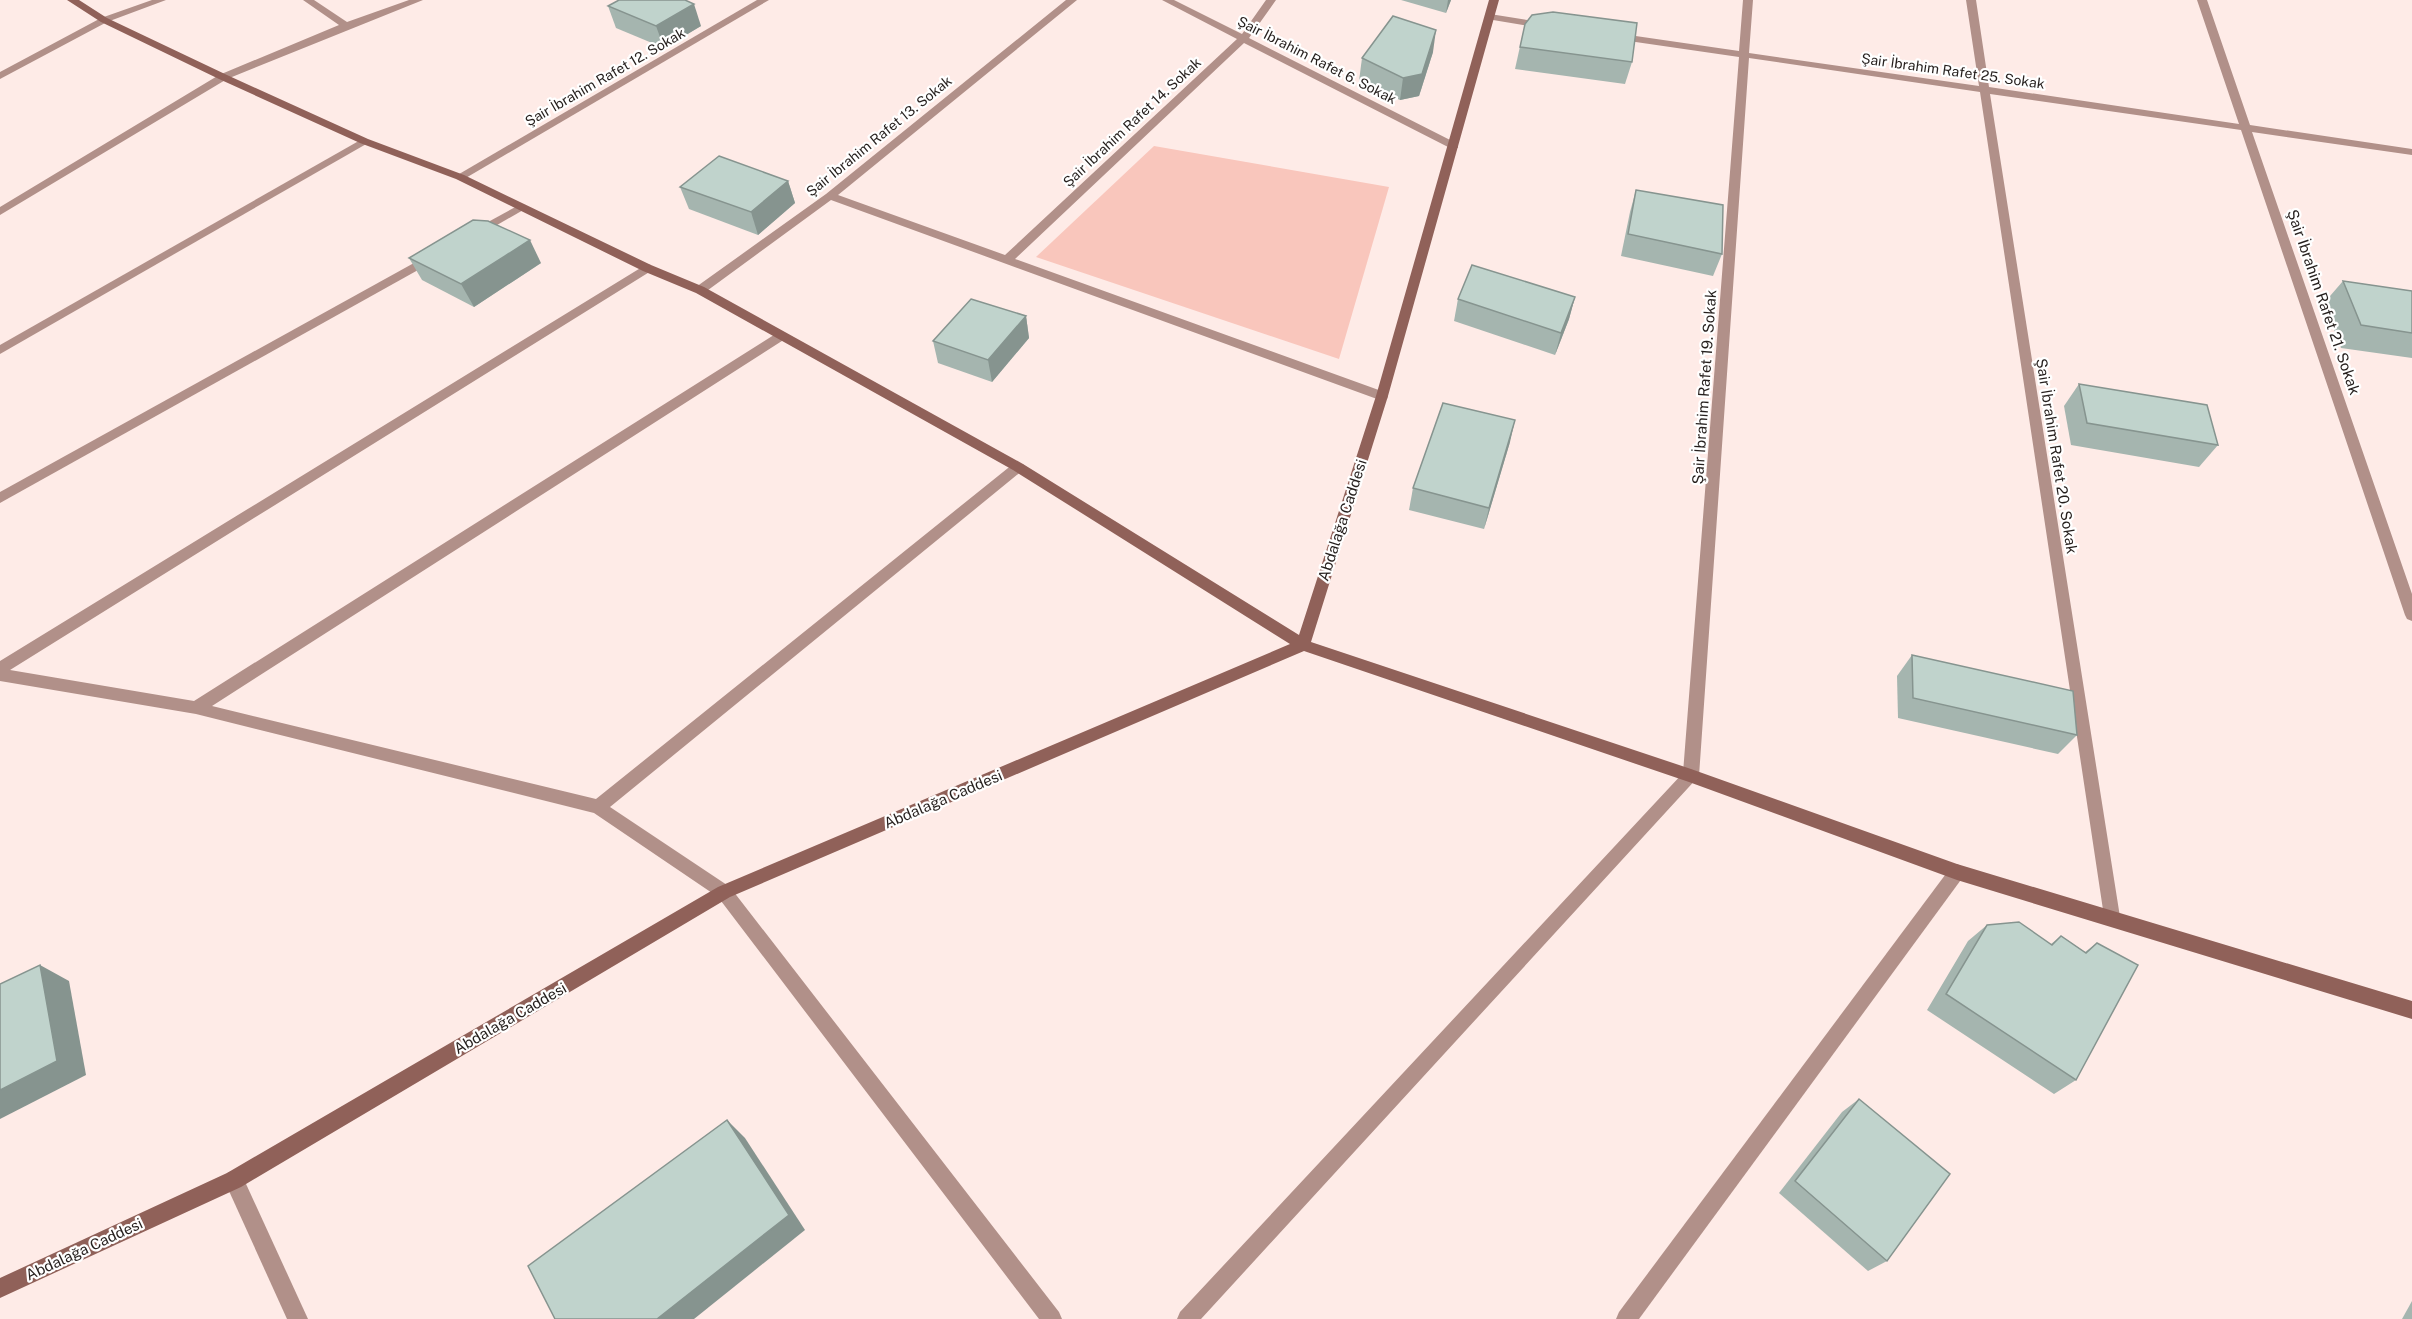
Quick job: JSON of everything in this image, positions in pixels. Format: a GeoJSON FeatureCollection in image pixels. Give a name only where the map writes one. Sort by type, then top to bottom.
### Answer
{"type":"FeatureCollection","features":[{"type":"Feature","properties":{"kind":"street"},"geometry":{"type":"LineString","coordinates":[[72,0],[104,20],[223,77],[364,141],[460,177],[646,268],[700,290],[1018,466],[1303,645],[1691,776],[1957,872],[2111,916],[2412,1011]]}},
{"type":"Feature","properties":{"kind":"street"},"geometry":{"type":"LineString","coordinates":[[0,76],[104,20],[161,0]]}},
{"type":"Feature","properties":{"kind":"street"},"geometry":{"type":"LineString","coordinates":[[308,0],[346,26]]}},
{"type":"Feature","properties":{"kind":"street"},"geometry":{"type":"LineString","coordinates":[[0,212],[223,77],[346,26],[418,0]]}},
{"type":"Feature","properties":{"kind":"street","name":"Şair İbrahim Rafet 12. Sokak"},"geometry":{"type":"LineString","coordinates":[[460,177],[764,0]]}},
{"type":"Feature","properties":{"kind":"street","name":"Şair İbrahim Rafet 13. Sokak"},"geometry":{"type":"LineString","coordinates":[[700,290],[830,196],[1072,0]]}},
{"type":"Feature","properties":{"kind":"street","name":"Şair İbrahim Rafet 6. Sokak"},"geometry":{"type":"LineString","coordinates":[[1167,0],[1454,146]]}},
{"type":"Feature","properties":{"kind":"street","name":"Şair İbrahim Rafet 14. Sokak"},"geometry":{"type":"LineString","coordinates":[[1007,261],[1244,38],[1271,0]]}},
{"type":"Feature","properties":{"kind":"street","name":"Abdalağa Caddesi"},"geometry":{"type":"LineString","coordinates":[[0,1288],[234,1180],[724,892],[1303,645],[1382,396],[1494,0]]}},
{"type":"Feature","properties":{"kind":"street","name":"Şair İbrahim Rafet 19. Sokak"},"geometry":{"type":"LineString","coordinates":[[1691,776],[1749,0]]}},
{"type":"Feature","properties":{"kind":"street","name":"Şair İbrahim Rafet 20. Sokak"},"geometry":{"type":"LineString","coordinates":[[1971,0],[2111,916]]}},
{"type":"Feature","properties":{"kind":"street","name":"Şair İbrahim Rafet 21. Sokak"},"geometry":{"type":"LineString","coordinates":[[2202,0],[2412,615]]}},
{"type":"Feature","properties":{"kind":"street"},"geometry":{"type":"LineString","coordinates":[[1490,17],[1560,28]]}},
{"type":"Feature","properties":{"kind":"street","name":"Şair İbrahim Rafet 25. Sokak"},"geometry":{"type":"LineString","coordinates":[[1606,35],[2412,152]]}},
{"type":"Feature","properties":{"kind":"street"},"geometry":{"type":"LineString","coordinates":[[0,350],[364,141]]}},
{"type":"Feature","properties":{"kind":"street"},"geometry":{"type":"LineString","coordinates":[[830,196],[1382,396]]}},
{"type":"Feature","properties":{"kind":"street"},"geometry":{"type":"LineString","coordinates":[[0,498],[521,207]]}},
{"type":"Feature","properties":{"kind":"street"},"geometry":{"type":"LineString","coordinates":[[0,669],[646,268]]}},
{"type":"Feature","properties":{"kind":"street"},"geometry":{"type":"LineString","coordinates":[[196,708],[780,336]]}},
{"type":"Feature","properties":{"kind":"street"},"geometry":{"type":"LineString","coordinates":[[598,807],[1018,466]]}},
{"type":"Feature","properties":{"kind":"street"},"geometry":{"type":"LineString","coordinates":[[0,675],[196,708],[598,807],[724,892],[1052,1319]]}},
{"type":"Feature","properties":{"kind":"street"},"geometry":{"type":"LineString","coordinates":[[1187,1319],[1691,776]]}},
{"type":"Feature","properties":{"kind":"street"},"geometry":{"type":"LineString","coordinates":[[1626,1319],[1957,872]]}},
{"type":"Feature","properties":{"kind":"street"},"geometry":{"type":"LineString","coordinates":[[234,1180],[298,1319]]}},
{"type":"Feature","properties":{"kind":"shaded area"},"geometry":{"type":"Polygon","coordinates":[[[1154,146],[1389,187],[1339,359],[1036,257],[1154,146]]]}},
{"type":"Feature","properties":{"kind":"building"},"geometry":{"type":"Polygon","coordinates":[[[619,0],[685,0],[694,4],[656,26],[608,6],[619,0]]]}},
{"type":"Feature","properties":{"kind":"building"},"geometry":{"type":"Polygon","coordinates":[[[1553,12],[1637,23],[1632,62],[1520,47],[1525,24],[1532,15],[1553,12]]]}},
{"type":"Feature","properties":{"kind":"building"},"geometry":{"type":"Polygon","coordinates":[[[1393,16],[1436,30],[1422,74],[1403,78],[1362,58],[1393,16]]]}},
{"type":"Feature","properties":{"kind":"building"},"geometry":{"type":"Polygon","coordinates":[[[719,156],[788,181],[751,212],[680,187],[719,156]]]}},
{"type":"Feature","properties":{"kind":"building"},"geometry":{"type":"Polygon","coordinates":[[[1636,190],[1723,205],[1722,254],[1628,234],[1636,190]]]}},
{"type":"Feature","properties":{"kind":"building"},"geometry":{"type":"Polygon","coordinates":[[[473,220],[488,221],[530,240],[461,284],[409,258],[473,220]]]}},
{"type":"Feature","properties":{"kind":"building"},"geometry":{"type":"Polygon","coordinates":[[[1472,265],[1575,297],[1561,333],[1458,299],[1472,265]]]}},
{"type":"Feature","properties":{"kind":"building"},"geometry":{"type":"Polygon","coordinates":[[[2343,281],[2412,291],[2412,333],[2361,325],[2343,281]]]}},
{"type":"Feature","properties":{"kind":"building"},"geometry":{"type":"Polygon","coordinates":[[[971,299],[1026,316],[988,360],[933,341],[971,299]]]}},
{"type":"Feature","properties":{"kind":"building"},"geometry":{"type":"Polygon","coordinates":[[[2079,384],[2207,405],[2218,445],[2087,423],[2079,384]]]}},
{"type":"Feature","properties":{"kind":"building"},"geometry":{"type":"Polygon","coordinates":[[[1443,403],[1515,420],[1489,508],[1413,488],[1443,403]]]}},
{"type":"Feature","properties":{"kind":"building"},"geometry":{"type":"Polygon","coordinates":[[[1912,655],[2073,691],[2077,735],[1913,698],[1912,655]]]}},
{"type":"Feature","properties":{"kind":"building"},"geometry":{"type":"Polygon","coordinates":[[[2019,922],[2052,945],[2061,936],[2086,953],[2097,943],[2138,965],[2076,1080],[1946,994],[1987,925],[2019,922]]]}},
{"type":"Feature","properties":{"kind":"building"},"geometry":{"type":"Polygon","coordinates":[[[40,965],[57,1061],[0,1090],[0,984],[40,965]]]}},
{"type":"Feature","properties":{"kind":"building"},"geometry":{"type":"Polygon","coordinates":[[[1859,1099],[1950,1174],[1887,1261],[1795,1181],[1859,1099]]]}},
{"type":"Feature","properties":{"kind":"building"},"geometry":{"type":"Polygon","coordinates":[[[727,1120],[789,1215],[657,1319],[555,1319],[528,1266],[727,1120]]]}}]}
